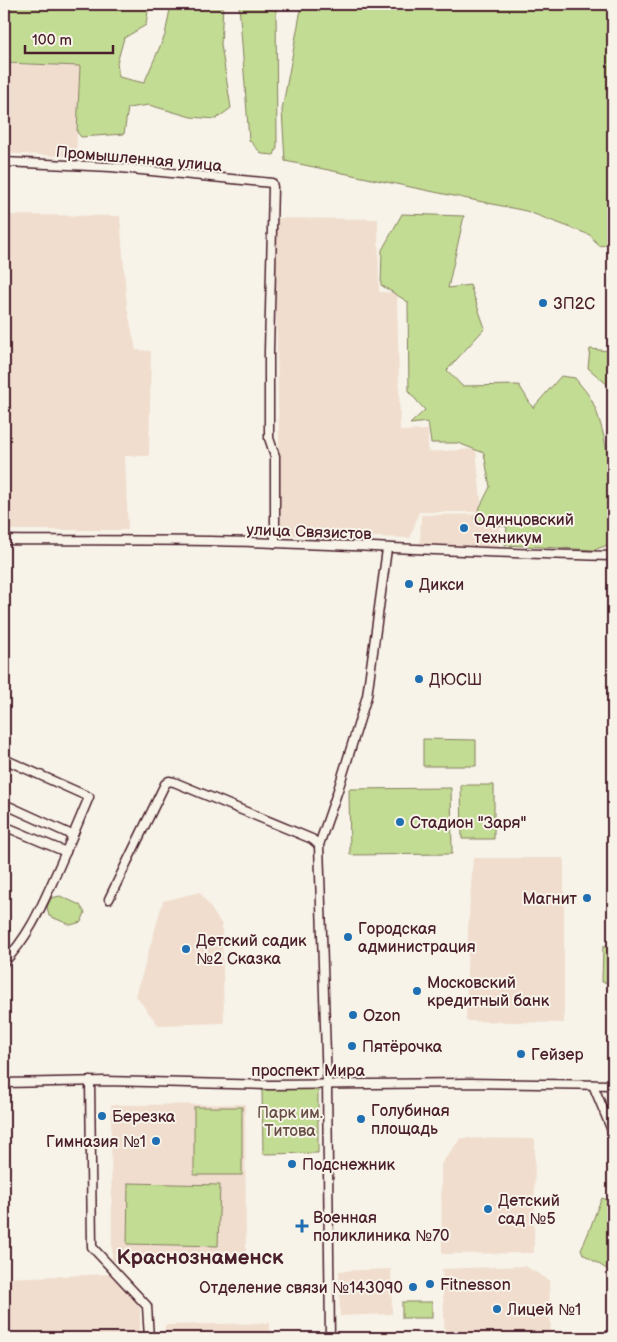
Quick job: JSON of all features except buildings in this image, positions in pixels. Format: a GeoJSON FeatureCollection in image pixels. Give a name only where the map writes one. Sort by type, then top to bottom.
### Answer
{"type":"FeatureCollection","features":[{"type":"Feature","properties":{"kind":"street","name":"Промышленная улица"},"geometry":{"type":"LineString","coordinates":[[4,162],[111,167],[272,183],[269,438],[275,456],[275,542]]}},
{"type":"Feature","properties":{"kind":"street","name":"улица Связистов"},"geometry":{"type":"LineString","coordinates":[[4,540],[275,542],[613,556]]}},
{"type":"Feature","properties":{"kind":"street"},"geometry":{"type":"LineString","coordinates":[[330,1338],[327,1084],[319,845],[338,790],[366,696],[387,548]]}},
{"type":"Feature","properties":{"kind":"street"},"geometry":{"type":"LineString","coordinates":[[4,759],[89,797],[30,929],[15,951],[4,962]]}},
{"type":"Feature","properties":{"kind":"street"},"geometry":{"type":"LineString","coordinates":[[109,899],[165,784],[169,781],[312,838],[319,845]]}},
{"type":"Feature","properties":{"kind":"street"},"geometry":{"type":"LineString","coordinates":[[4,804],[72,836]]}},
{"type":"Feature","properties":{"kind":"street"},"geometry":{"type":"LineString","coordinates":[[4,826],[66,852]]}},
{"type":"Feature","properties":{"kind":"street"},"geometry":{"type":"LineString","coordinates":[[90,1081],[92,1247],[148,1306],[148,1338]]}},
{"type":"Feature","properties":{"kind":"street","name":"проспект Мира"},"geometry":{"type":"LineString","coordinates":[[4,1082],[613,1085]]}},
{"type":"Feature","properties":{"kind":"street"},"geometry":{"type":"LineString","coordinates":[[593,1085],[613,1133]]}},
{"type":"Feature","properties":{"kind":"shaded area"},"geometry":{"type":"Polygon","coordinates":[[[4,64],[80,66],[76,157],[4,153],[4,64]]]}},
{"type":"Feature","properties":{"kind":"shaded area"},"geometry":{"type":"Polygon","coordinates":[[[4,215],[120,216],[127,307],[136,350],[151,351],[149,456],[125,456],[128,530],[4,530],[4,215]]]}},
{"type":"Feature","properties":{"kind":"shaded area"},"geometry":{"type":"Polygon","coordinates":[[[274,218],[378,219],[379,292],[397,293],[400,431],[428,430],[428,452],[476,449],[482,512],[419,512],[410,538],[281,535],[274,218]]]}},
{"type":"Feature","properties":{"kind":"shaded area"},"geometry":{"type":"Polygon","coordinates":[[[500,514],[499,549],[420,546],[421,515],[500,514]]]}},
{"type":"Feature","properties":{"kind":"shaded area"},"geometry":{"type":"Polygon","coordinates":[[[473,858],[564,858],[564,1023],[466,1021],[468,930],[473,858]]]}},
{"type":"Feature","properties":{"kind":"shaded area","name":"Детский садик №2 Сказка"},"geometry":{"type":"Polygon","coordinates":[[[200,892],[222,925],[224,1023],[158,1025],[136,996],[163,901],[200,892]]]}},
{"type":"Feature","properties":{"kind":"shaded area"},"geometry":{"type":"Polygon","coordinates":[[[245,1104],[246,1260],[112,1261],[111,1105],[245,1104]]]}},
{"type":"Feature","properties":{"kind":"shaded area","name":"Детский сад №5"},"geometry":{"type":"Polygon","coordinates":[[[461,1138],[535,1139],[534,1253],[442,1254],[441,1164],[461,1138]]]}},
{"type":"Feature","properties":{"kind":"shaded area","name":"Лицей №1"},"geometry":{"type":"Polygon","coordinates":[[[525,1266],[549,1280],[551,1338],[445,1338],[442,1269],[525,1266]]]}},
{"type":"Feature","properties":{"kind":"shaded area"},"geometry":{"type":"Polygon","coordinates":[[[391,1269],[392,1314],[340,1316],[339,1271],[391,1269]]]}},
{"type":"Feature","properties":{"kind":"shaded area"},"geometry":{"type":"Polygon","coordinates":[[[112,1274],[140,1306],[140,1338],[4,1338],[4,1278],[112,1274]]]}},
{"type":"Feature","properties":{"kind":"shaded area"},"geometry":{"type":"Polygon","coordinates":[[[270,1323],[270,1338],[165,1338],[165,1325],[270,1323]]]}},
{"type":"Feature","properties":{"kind":"green space"},"geometry":{"type":"Polygon","coordinates":[[[4,4],[149,4],[146,25],[124,38],[117,63],[119,77],[144,83],[165,35],[171,4],[223,4],[221,45],[231,108],[216,119],[191,117],[149,105],[128,108],[124,134],[81,137],[77,132],[80,66],[4,63],[4,4]]]}},
{"type":"Feature","properties":{"kind":"green space"},"geometry":{"type":"Polygon","coordinates":[[[239,4],[276,4],[277,147],[274,155],[262,154],[249,140],[239,4]]]}},
{"type":"Feature","properties":{"kind":"green space"},"geometry":{"type":"Polygon","coordinates":[[[302,4],[613,4],[613,244],[599,246],[590,235],[526,211],[285,161],[282,110],[302,4]]]}},
{"type":"Feature","properties":{"kind":"green space"},"geometry":{"type":"Polygon","coordinates":[[[402,214],[464,216],[448,288],[470,285],[485,328],[447,370],[462,386],[519,385],[533,408],[561,376],[575,378],[589,396],[604,436],[610,472],[613,543],[594,550],[505,545],[507,527],[474,519],[490,487],[484,453],[458,443],[431,443],[428,422],[410,424],[425,410],[409,392],[408,302],[381,285],[382,250],[402,214]]]}},
{"type":"Feature","properties":{"kind":"green space"},"geometry":{"type":"Polygon","coordinates":[[[613,345],[613,428],[609,386],[588,368],[590,349],[609,351],[613,345]]]}},
{"type":"Feature","properties":{"kind":"green space"},"geometry":{"type":"Polygon","coordinates":[[[423,739],[476,740],[476,766],[423,766],[423,739]]]}},
{"type":"Feature","properties":{"kind":"green space"},"geometry":{"type":"Polygon","coordinates":[[[461,785],[494,785],[494,839],[462,839],[461,785]]]}},
{"type":"Feature","properties":{"kind":"green space","name":"Стадион \"Заря\""},"geometry":{"type":"Polygon","coordinates":[[[451,788],[452,854],[350,855],[349,789],[451,788]]]}},
{"type":"Feature","properties":{"kind":"green space"},"geometry":{"type":"Polygon","coordinates":[[[60,896],[80,905],[85,913],[81,922],[71,925],[49,916],[47,907],[51,898],[60,896]]]}},
{"type":"Feature","properties":{"kind":"green space"},"geometry":{"type":"Polygon","coordinates":[[[613,946],[613,983],[602,982],[603,947],[613,946]]]}},
{"type":"Feature","properties":{"kind":"green space","name":"Парк им. Титова"},"geometry":{"type":"Polygon","coordinates":[[[318,1088],[318,1153],[263,1154],[262,1090],[318,1088]]]}},
{"type":"Feature","properties":{"kind":"green space"},"geometry":{"type":"Polygon","coordinates":[[[194,1107],[242,1107],[242,1175],[194,1175],[194,1107]]]}},
{"type":"Feature","properties":{"kind":"green space"},"geometry":{"type":"Polygon","coordinates":[[[128,1183],[220,1185],[218,1246],[127,1244],[128,1183]]]}},
{"type":"Feature","properties":{"kind":"green space"},"geometry":{"type":"Polygon","coordinates":[[[602,1198],[607,1200],[613,1213],[613,1271],[583,1254],[581,1249],[602,1198]]]}},
{"type":"Feature","properties":{"kind":"green space"},"geometry":{"type":"Polygon","coordinates":[[[402,1302],[432,1302],[432,1318],[402,1318],[402,1302]]]}},
{"type":"Feature","properties":{"kind":"place","name":"3П2С"},"geometry":{"type":"Point","coordinates":[543,303]}},
{"type":"Feature","properties":{"kind":"place","name":"Одинцовский техникум"},"geometry":{"type":"Point","coordinates":[464,528]}},
{"type":"Feature","properties":{"kind":"place","name":"Дикси"},"geometry":{"type":"Point","coordinates":[409,584]}},
{"type":"Feature","properties":{"kind":"place","name":"ДЮСШ"},"geometry":{"type":"Point","coordinates":[419,679]}},
{"type":"Feature","properties":{"kind":"place","name":"Стадион \"Заря\""},"geometry":{"type":"Point","coordinates":[400,822]}},
{"type":"Feature","properties":{"kind":"place","name":"Магнит"},"geometry":{"type":"Point","coordinates":[587,898]}},
{"type":"Feature","properties":{"kind":"place","name":"Городская администрация"},"geometry":{"type":"Point","coordinates":[348,937]}},
{"type":"Feature","properties":{"kind":"place","name":"Детский садик №2 Сказка"},"geometry":{"type":"Point","coordinates":[186,949]}},
{"type":"Feature","properties":{"kind":"place","name":"Московский кредитный банк"},"geometry":{"type":"Point","coordinates":[417,991]}},
{"type":"Feature","properties":{"kind":"place","name":"Ozon"},"geometry":{"type":"Point","coordinates":[353,1015]}},
{"type":"Feature","properties":{"kind":"place","name":"Пятёрочка"},"geometry":{"type":"Point","coordinates":[352,1046]}},
{"type":"Feature","properties":{"kind":"place","name":"Гейзер"},"geometry":{"type":"Point","coordinates":[521,1054]}},
{"type":"Feature","properties":{"kind":"place","name":"Березка"},"geometry":{"type":"Point","coordinates":[102,1116]}},
{"type":"Feature","properties":{"kind":"place","name":"Голубиная площадь"},"geometry":{"type":"Point","coordinates":[361,1119]}},
{"type":"Feature","properties":{"kind":"place","name":"Гимназия №1"},"geometry":{"type":"Point","coordinates":[156,1141]}},
{"type":"Feature","properties":{"kind":"place","name":"Подснежник"},"geometry":{"type":"Point","coordinates":[292,1164]}},
{"type":"Feature","properties":{"kind":"place","name":"Детский сад №5"},"geometry":{"type":"Point","coordinates":[488,1209]}},
{"type":"Feature","properties":{"kind":"place","name":"Военная поликлиника №70"},"geometry":{"type":"Point","coordinates":[302,1226]}},
{"type":"Feature","properties":{"kind":"place","name":"Fitnesson"},"geometry":{"type":"Point","coordinates":[430,1284]}},
{"type":"Feature","properties":{"kind":"place","name":"Отделение связи №143090"},"geometry":{"type":"Point","coordinates":[413,1287]}},
{"type":"Feature","properties":{"kind":"place","name":"Лицей №1"},"geometry":{"type":"Point","coordinates":[497,1309]}},
{"type":"Feature","properties":{"kind":"district","name":"Краснознаменск"},"geometry":{"type":"Point","coordinates":[200,1257]}}]}
